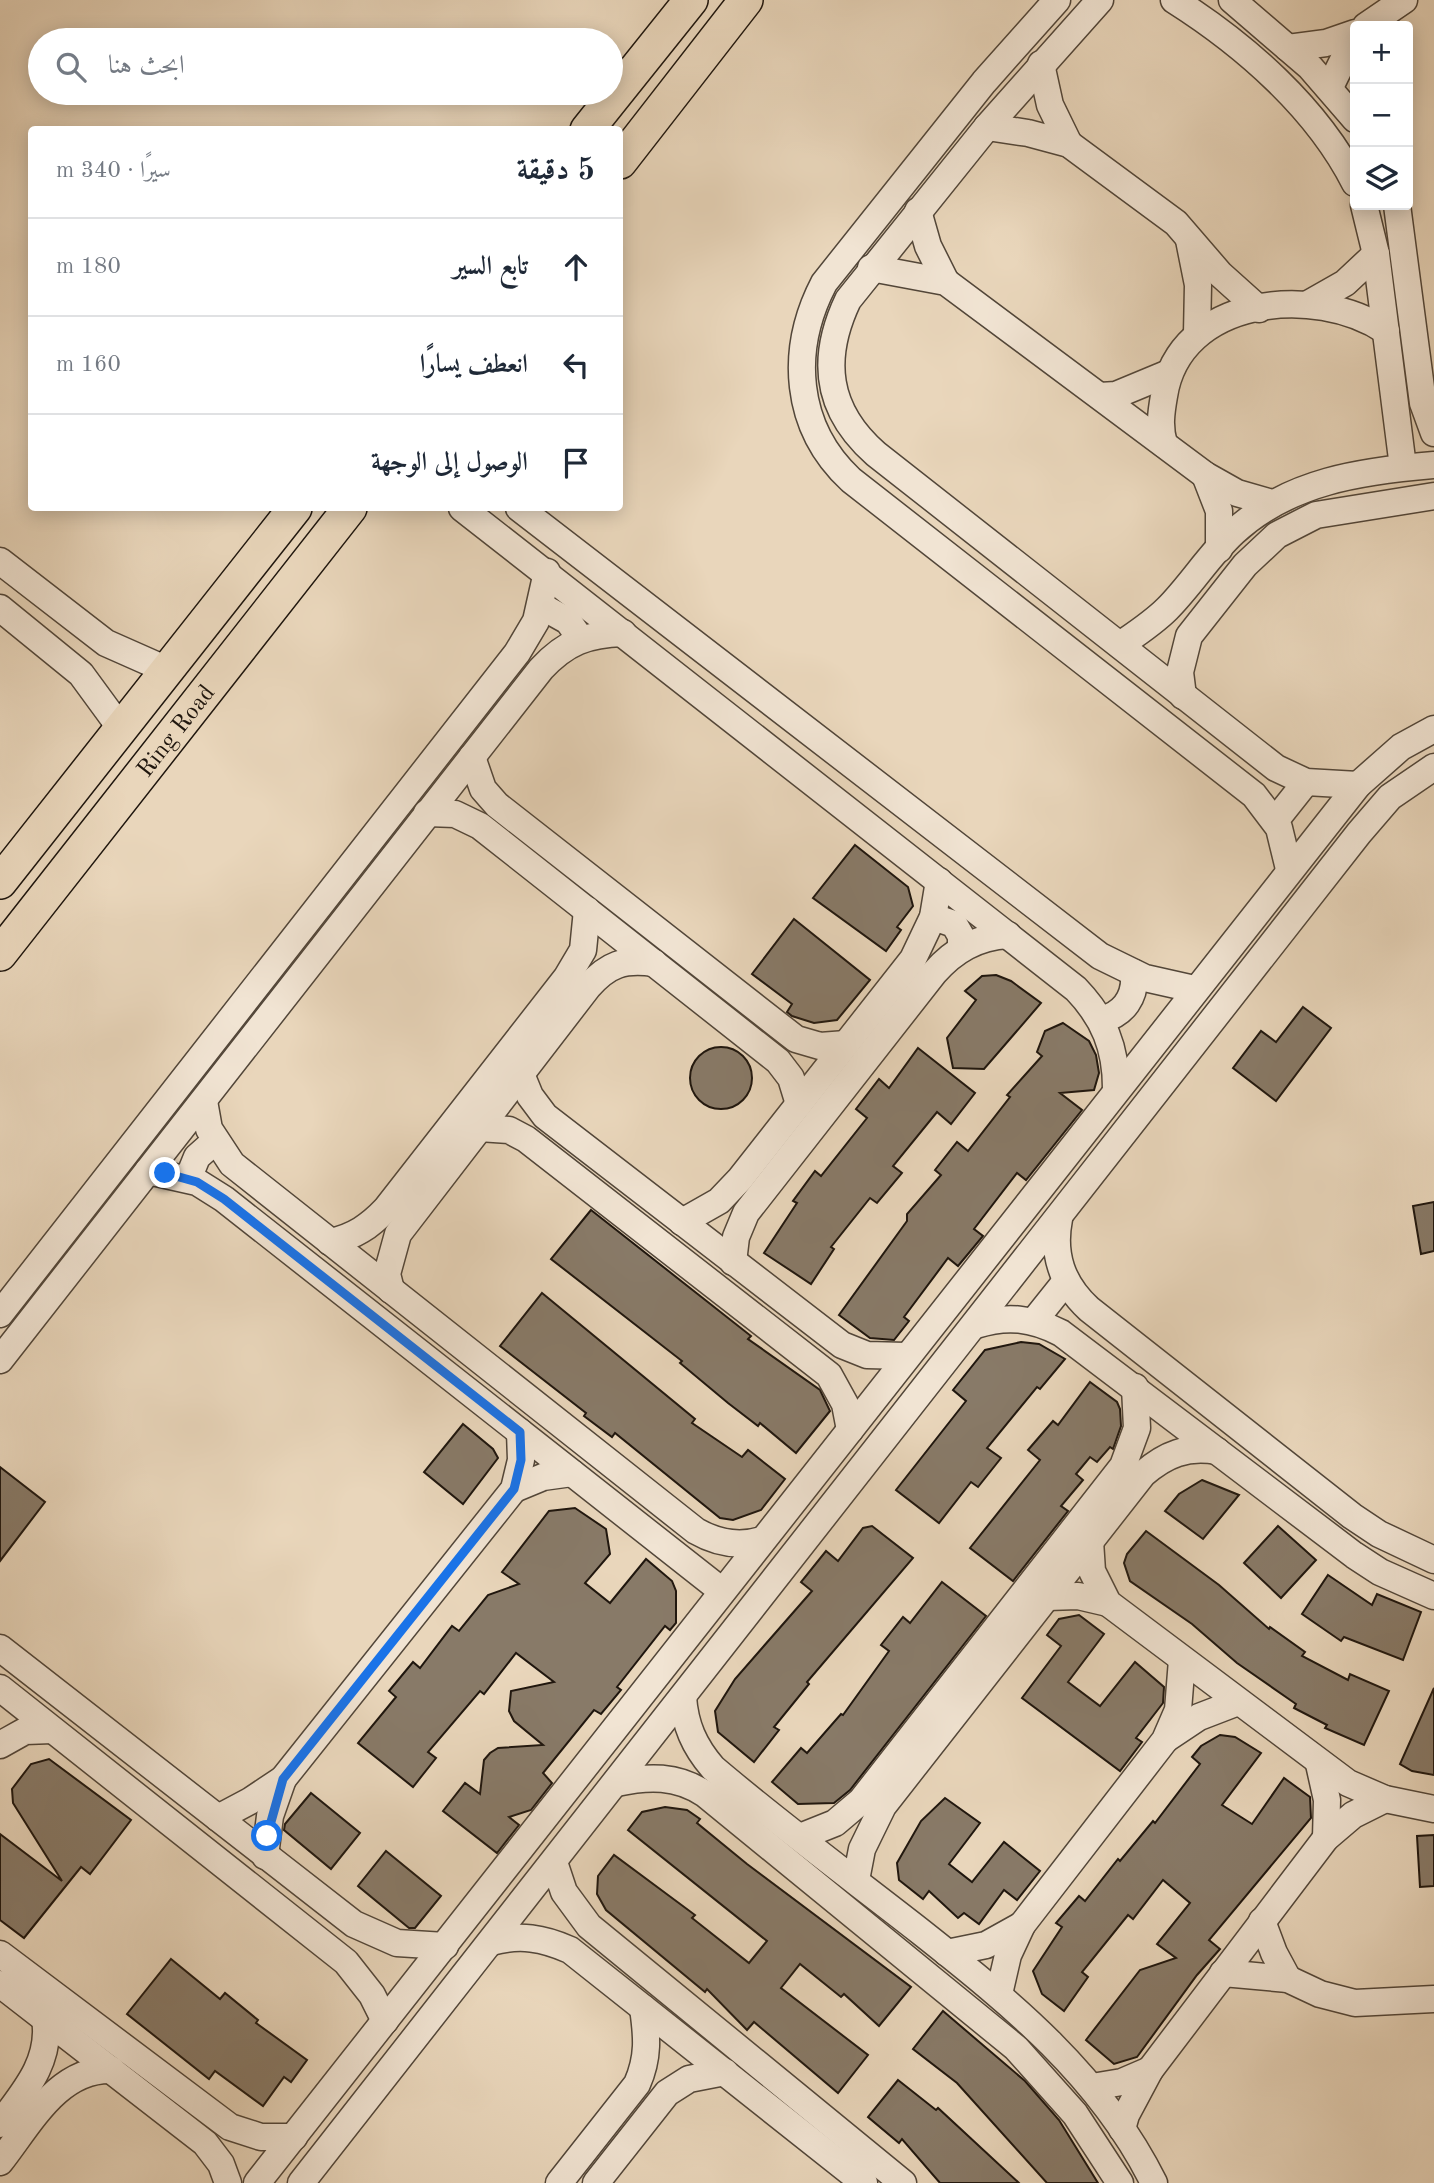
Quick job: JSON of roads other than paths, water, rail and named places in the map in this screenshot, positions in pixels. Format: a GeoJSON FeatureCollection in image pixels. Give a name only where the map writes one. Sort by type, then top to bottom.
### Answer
{"type":"FeatureCollection","features":[{"type":"Feature","properties":{"kind":"main road"},"geometry":{"type":"LineString","coordinates":[[623,84],[691,0]]}},
{"type":"Feature","properties":{"kind":"main road"},"geometry":{"type":"LineString","coordinates":[[623,158],[746,0]]}},
{"type":"Feature","properties":{"kind":"main road"},"geometry":{"type":"LineString","coordinates":[[652,47],[652,61],[660,72],[671,79],[685,78]]}},
{"type":"Feature","properties":{"kind":"main road"},"geometry":{"type":"LineString","coordinates":[[596,119],[607,105]]}},
{"type":"Feature","properties":{"kind":"main road"},"geometry":{"type":"LineString","coordinates":[[596,119],[613,107],[629,112],[642,134]]}},
{"type":"Feature","properties":{"kind":"main road","name":"Ring Road"},"geometry":{"type":"LineString","coordinates":[[0,881],[293,511]]}},
{"type":"Feature","properties":{"kind":"main road","name":"Ring Road"},"geometry":{"type":"LineString","coordinates":[[0,954],[348,511]]}},
{"type":"Feature","properties":{"kind":"street"},"geometry":{"type":"LineString","coordinates":[[1057,0],[912,170],[838,263],[815,300],[803,337],[803,395],[815,432],[842,472],[1254,795],[1275,821],[1284,841],[1290,869]]}},
{"type":"Feature","properties":{"kind":"street"},"geometry":{"type":"LineString","coordinates":[[1174,0],[1262,68],[1304,107],[1325,131],[1350,174]]}},
{"type":"Feature","properties":{"kind":"street"},"geometry":{"type":"LineString","coordinates":[[1232,0],[1330,87],[1350,113]]}},
{"type":"Feature","properties":{"kind":"street"},"geometry":{"type":"LineString","coordinates":[[1373,21],[1404,0]]}},
{"type":"Feature","properties":{"kind":"street"},"geometry":{"type":"LineString","coordinates":[[1091,3],[871,268],[848,300],[834,339],[831,378],[843,417],[855,434],[876,454],[1276,768],[1306,782],[1358,785]]}},
{"type":"Feature","properties":{"kind":"street"},"geometry":{"type":"LineString","coordinates":[[1288,48],[1326,43],[1350,36]]}},
{"type":"Feature","properties":{"kind":"street"},"geometry":{"type":"LineString","coordinates":[[1330,87],[1350,45]]}},
{"type":"Feature","properties":{"kind":"street"},"geometry":{"type":"LineString","coordinates":[[1041,64],[1050,105],[1069,144]]}},
{"type":"Feature","properties":{"kind":"street"},"geometry":{"type":"LineString","coordinates":[[987,127],[1028,133],[1069,144],[1163,212],[1187,235],[1220,275],[1259,309]]}},
{"type":"Feature","properties":{"kind":"street"},"geometry":{"type":"LineString","coordinates":[[912,170],[937,189]]}},
{"type":"Feature","properties":{"kind":"street"},"geometry":{"type":"LineString","coordinates":[[1366,210],[1376,254],[1403,467]]}},
{"type":"Feature","properties":{"kind":"street"},"geometry":{"type":"LineString","coordinates":[[1398,210],[1423,403],[1434,433]]}},
{"type":"Feature","properties":{"kind":"street"},"geometry":{"type":"LineString","coordinates":[[918,211],[928,246],[946,282]]}},
{"type":"Feature","properties":{"kind":"street"},"geometry":{"type":"LineString","coordinates":[[1187,235],[1198,285],[1197,334]]}},
{"type":"Feature","properties":{"kind":"street"},"geometry":{"type":"LineString","coordinates":[[1308,304],[1345,283],[1376,254]]}},
{"type":"Feature","properties":{"kind":"street"},"geometry":{"type":"LineString","coordinates":[[871,268],[909,272],[946,282],[1205,475],[1237,492],[1272,503]]}},
{"type":"Feature","properties":{"kind":"street"},"geometry":{"type":"LineString","coordinates":[[1164,444],[1160,430],[1169,373],[1197,334],[1226,316],[1259,309],[1308,304],[1349,311],[1385,331]]}},
{"type":"Feature","properties":{"kind":"street"},"geometry":{"type":"LineString","coordinates":[[1100,397],[1115,395],[1169,373]]}},
{"type":"Feature","properties":{"kind":"street"},"geometry":{"type":"LineString","coordinates":[[1120,645],[1153,621],[1249,519],[1272,503],[1307,487],[1403,467],[1434,465]]}},
{"type":"Feature","properties":{"kind":"street"},"geometry":{"type":"LineString","coordinates":[[1205,475],[1219,511],[1219,550]]}},
{"type":"Feature","properties":{"kind":"street"},"geometry":{"type":"LineString","coordinates":[[1183,696],[1180,672],[1184,648],[1196,626],[1252,557],[1295,524],[1337,510],[1434,496]]}},
{"type":"Feature","properties":{"kind":"street"},"geometry":{"type":"LineString","coordinates":[[466,511],[1076,989],[1101,1020],[1113,1053],[1116,1088]]}},
{"type":"Feature","properties":{"kind":"street"},"geometry":{"type":"LineString","coordinates":[[523,511],[1100,956],[1134,973],[1170,985],[1194,989]]}},
{"type":"Feature","properties":{"kind":"street"},"geometry":{"type":"LineString","coordinates":[[985,584],[1007,556]]}},
{"type":"Feature","properties":{"kind":"street"},"geometry":{"type":"LineString","coordinates":[[0,561],[106,643],[167,670]]}},
{"type":"Feature","properties":{"kind":"street"},"geometry":{"type":"LineString","coordinates":[[0,1314],[517,653],[541,606],[547,572]]}},
{"type":"Feature","properties":{"kind":"street"},"geometry":{"type":"LineString","coordinates":[[541,606],[568,621],[580,638]]}},
{"type":"Feature","properties":{"kind":"street"},"geometry":{"type":"LineString","coordinates":[[0,608],[80,674],[122,730]]}},
{"type":"Feature","properties":{"kind":"street"},"geometry":{"type":"LineString","coordinates":[[1153,621],[1184,648]]}},
{"type":"Feature","properties":{"kind":"street"},"geometry":{"type":"LineString","coordinates":[[0,1360],[541,669],[565,646],[580,638],[623,632]]}},
{"type":"Feature","properties":{"kind":"street"},"geometry":{"type":"LineString","coordinates":[[670,669],[693,641]]}},
{"type":"Feature","properties":{"kind":"street"},"geometry":{"type":"LineString","coordinates":[[257,2183],[1290,869],[1358,785],[1401,747],[1434,729]]}},
{"type":"Feature","properties":{"kind":"street"},"geometry":{"type":"LineString","coordinates":[[472,757],[485,791],[497,805],[796,1038],[820,1046],[846,1044]]}},
{"type":"Feature","properties":{"kind":"street"},"geometry":{"type":"LineString","coordinates":[[301,2183],[1374,814],[1408,782],[1434,767]]}},
{"type":"Feature","properties":{"kind":"street"},"geometry":{"type":"LineString","coordinates":[[1275,821],[1306,782]]}},
{"type":"Feature","properties":{"kind":"street"},"geometry":{"type":"LineString","coordinates":[[466,817],[469,799],[485,791]]}},
{"type":"Feature","properties":{"kind":"street"},"geometry":{"type":"LineString","coordinates":[[428,813],[446,812],[466,817],[587,910],[778,1061],[791,1078],[800,1104]]}},
{"type":"Feature","properties":{"kind":"street"},"geometry":{"type":"LineString","coordinates":[[682,1222],[725,1195],[913,959],[933,916],[939,881]]}},
{"type":"Feature","properties":{"kind":"street"},"geometry":{"type":"LineString","coordinates":[[330,1242],[355,1234],[377,1219],[567,977],[584,947],[587,910]]}},
{"type":"Feature","properties":{"kind":"street"},"geometry":{"type":"LineString","coordinates":[[933,916],[954,924],[961,936],[961,948]]}},
{"type":"Feature","properties":{"kind":"street"},"geometry":{"type":"LineString","coordinates":[[733,1262],[736,1237],[746,1213],[934,973],[961,948],[984,939],[1008,935]]}},
{"type":"Feature","properties":{"kind":"street"},"geometry":{"type":"LineString","coordinates":[[584,947],[600,953],[608,967]]}},
{"type":"Feature","properties":{"kind":"street"},"geometry":{"type":"LineString","coordinates":[[514,1131],[516,1111],[526,1086],[588,987],[608,967],[621,961],[654,963]]}},
{"type":"Feature","properties":{"kind":"street"},"geometry":{"type":"LineString","coordinates":[[1101,1020],[1118,1014],[1130,1000],[1134,973]]}},
{"type":"Feature","properties":{"kind":"street"},"geometry":{"type":"LineString","coordinates":[[261,980],[283,999]]}},
{"type":"Feature","properties":{"kind":"street"},"geometry":{"type":"LineString","coordinates":[[778,1061],[789,1054],[796,1038]]}},
{"type":"Feature","properties":{"kind":"street"},"geometry":{"type":"LineString","coordinates":[[391,1290],[387,1274],[398,1234],[479,1128],[526,1086]]}},
{"type":"Feature","properties":{"kind":"street"},"geometry":{"type":"LineString","coordinates":[[526,1086],[545,1116],[849,1349],[880,1357],[906,1356]]}},
{"type":"Feature","properties":{"kind":"street"},"geometry":{"type":"LineString","coordinates":[[204,1101],[215,1141],[232,1164],[696,1531],[708,1538],[735,1544],[762,1540]]}},
{"type":"Feature","properties":{"kind":"street"},"geometry":{"type":"LineString","coordinates":[[479,1128],[514,1131],[829,1375],[845,1404],[850,1430]]}},
{"type":"Feature","properties":{"kind":"street"},"geometry":{"type":"LineString","coordinates":[[188,1179],[197,1157],[215,1141]]}},
{"type":"Feature","properties":{"kind":"street"},"geometry":{"type":"LineString","coordinates":[[1070,1147],[1099,1168]]}},
{"type":"Feature","properties":{"kind":"street"},"geometry":{"type":"LineString","coordinates":[[148,1171],[188,1179],[224,1199],[722,1591]]}},
{"type":"Feature","properties":{"kind":"street"},"geometry":{"type":"LineString","coordinates":[[725,1195],[722,1205],[727,1214],[737,1217],[746,1213]]}},
{"type":"Feature","properties":{"kind":"street"},"geometry":{"type":"LineString","coordinates":[[377,1219],[382,1230],[398,1234]]}},
{"type":"Feature","properties":{"kind":"street"},"geometry":{"type":"LineString","coordinates":[[1059,1219],[1058,1257],[1066,1281],[1089,1309],[1325,1496],[1379,1534],[1434,1560]]}},
{"type":"Feature","properties":{"kind":"street"},"geometry":{"type":"LineString","coordinates":[[1034,1321],[1066,1281]]}},
{"type":"Feature","properties":{"kind":"street"},"geometry":{"type":"LineString","coordinates":[[976,1325],[999,1319],[1034,1321],[1071,1339],[1371,1567],[1434,1596]]}},
{"type":"Feature","properties":{"kind":"street"},"geometry":{"type":"LineString","coordinates":[[829,1375],[846,1367],[849,1349]]}},
{"type":"Feature","properties":{"kind":"street"},"geometry":{"type":"LineString","coordinates":[[800,1837],[835,1822],[862,1801],[1123,1466],[1137,1428],[1135,1387]]}},
{"type":"Feature","properties":{"kind":"street"},"geometry":{"type":"LineString","coordinates":[[218,1818],[283,1779],[514,1489],[521,1460],[520,1432]]}},
{"type":"Feature","properties":{"kind":"street"},"geometry":{"type":"LineString","coordinates":[[856,1880],[862,1849],[883,1806],[1143,1474],[1156,1463],[1192,1449],[1217,1451]]}},
{"type":"Feature","properties":{"kind":"street"},"geometry":{"type":"LineString","coordinates":[[514,1489],[543,1477],[572,1473]]}},
{"type":"Feature","properties":{"kind":"street"},"geometry":{"type":"LineString","coordinates":[[793,1501],[820,1522]]}},
{"type":"Feature","properties":{"kind":"street"},"geometry":{"type":"LineString","coordinates":[[677,1555],[692,1550],[696,1544],[696,1531]]}},
{"type":"Feature","properties":{"kind":"street"},"geometry":{"type":"LineString","coordinates":[[1090,1541],[1093,1571],[1108,1603]]}},
{"type":"Feature","properties":{"kind":"street"},"geometry":{"type":"LineString","coordinates":[[1047,1597],[1078,1597],[1108,1603],[1319,1764],[1348,1783],[1385,1799],[1434,1809]]}},
{"type":"Feature","properties":{"kind":"street"},"geometry":{"type":"LineString","coordinates":[[0,1648],[354,1924],[374,1935],[412,1946],[445,1945]]}},
{"type":"Feature","properties":{"kind":"street"},"geometry":{"type":"LineString","coordinates":[[999,1994],[1008,1955],[1022,1925],[1165,1740],[1178,1710],[1182,1660]]}},
{"type":"Feature","properties":{"kind":"street"},"geometry":{"type":"LineString","coordinates":[[0,1688],[346,1962],[368,1990],[385,2021]]}},
{"type":"Feature","properties":{"kind":"street"},"geometry":{"type":"LineString","coordinates":[[683,1697],[691,1735],[705,1778],[870,1928],[1016,2048],[1075,2114],[1121,2183]]}},
{"type":"Feature","properties":{"kind":"street"},"geometry":{"type":"LineString","coordinates":[[1165,1740],[1199,1717],[1238,1702]]}},
{"type":"Feature","properties":{"kind":"street"},"geometry":{"type":"LineString","coordinates":[[4,1736],[25,1731],[52,1730]]}},
{"type":"Feature","properties":{"kind":"street"},"geometry":{"type":"LineString","coordinates":[[1319,1764],[1327,1800],[1326,1838]]}},
{"type":"Feature","properties":{"kind":"street"},"geometry":{"type":"LineString","coordinates":[[616,1783],[659,1777],[705,1778],[800,1837],[999,1994],[1048,2038],[1092,2087],[1122,2129],[1154,2183]]}},
{"type":"Feature","properties":{"kind":"street"},"geometry":{"type":"LineString","coordinates":[[265,1856],[270,1816],[283,1779]]}},
{"type":"Feature","properties":{"kind":"street"},"geometry":{"type":"LineString","coordinates":[[1122,2129],[1126,2115],[1150,2070],[1326,1838],[1353,1815],[1385,1799]]}},
{"type":"Feature","properties":{"kind":"street"},"geometry":{"type":"LineString","coordinates":[[554,1862],[568,1899],[589,1926],[903,2183]]}},
{"type":"Feature","properties":{"kind":"street"},"geometry":{"type":"LineString","coordinates":[[870,1928],[888,1906]]}},
{"type":"Feature","properties":{"kind":"street"},"geometry":{"type":"LineString","coordinates":[[1262,1921],[1273,1953],[1288,1979]]}},
{"type":"Feature","properties":{"kind":"street"},"geometry":{"type":"LineString","coordinates":[[947,1953],[986,1945],[1022,1925]]}},
{"type":"Feature","properties":{"kind":"street"},"geometry":{"type":"LineString","coordinates":[[570,1950],[589,1926]]}},
{"type":"Feature","properties":{"kind":"street"},"geometry":{"type":"LineString","coordinates":[[346,1962],[358,1961],[368,1954],[374,1935]]}},
{"type":"Feature","properties":{"kind":"street"},"geometry":{"type":"LineString","coordinates":[[491,1942],[523,1937],[539,1939],[570,1950],[864,2183]]}},
{"type":"Feature","properties":{"kind":"street"},"geometry":{"type":"LineString","coordinates":[[0,1954],[218,2119],[244,2134],[293,2137]]}},
{"type":"Feature","properties":{"kind":"street"},"geometry":{"type":"LineString","coordinates":[[1223,1973],[1288,1979],[1320,1994],[1355,2003],[1434,1999]]}},
{"type":"Feature","properties":{"kind":"street"},"geometry":{"type":"LineString","coordinates":[[0,1984],[205,2143],[225,2174]]}},
{"type":"Feature","properties":{"kind":"street"},"geometry":{"type":"LineString","coordinates":[[559,2183],[637,2084],[648,2043],[643,2008]]}},
{"type":"Feature","properties":{"kind":"street"},"geometry":{"type":"LineString","coordinates":[[0,2124],[30,2085],[44,2053],[47,2030],[45,2018]]}},
{"type":"Feature","properties":{"kind":"street"},"geometry":{"type":"LineString","coordinates":[[44,2053],[76,2077]]}},
{"type":"Feature","properties":{"kind":"street"},"geometry":{"type":"LineString","coordinates":[[644,2066],[672,2089]]}},
{"type":"Feature","properties":{"kind":"street"},"geometry":{"type":"LineString","coordinates":[[0,2162],[55,2093],[76,2077],[99,2069],[112,2070]]}},
{"type":"Feature","properties":{"kind":"street"},"geometry":{"type":"LineString","coordinates":[[1092,2087],[1122,2082],[1150,2070]]}},
{"type":"Feature","properties":{"kind":"street"},"geometry":{"type":"LineString","coordinates":[[604,2179],[672,2089],[701,2076],[725,2073]]}},
{"type":"Feature","properties":{"kind":"street"},"geometry":{"type":"LineString","coordinates":[[225,2174],[244,2134]]}}]}
